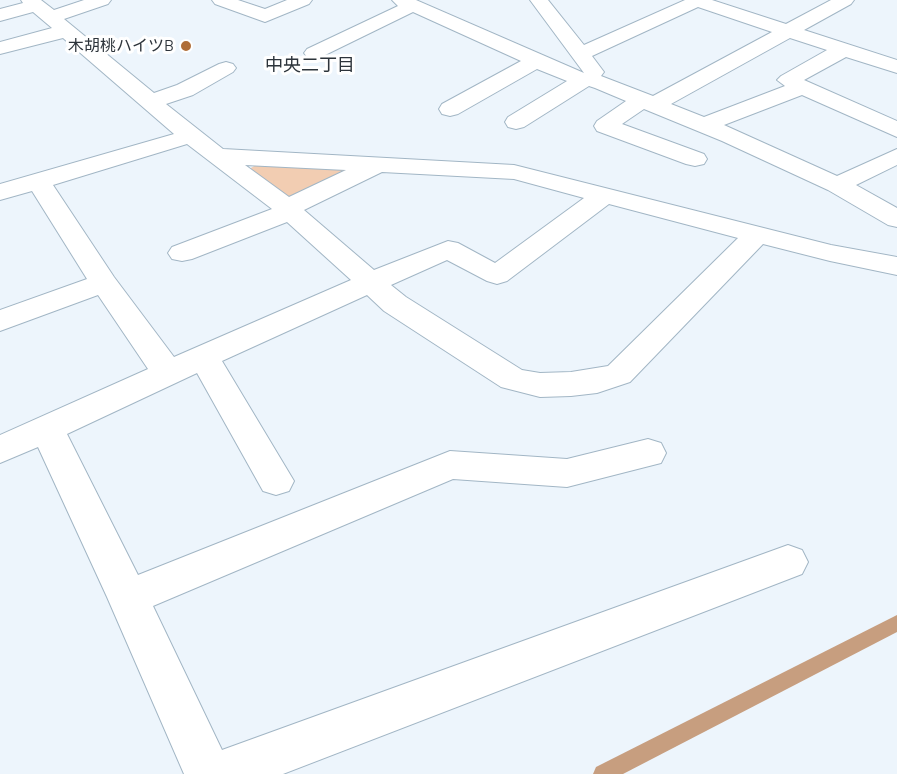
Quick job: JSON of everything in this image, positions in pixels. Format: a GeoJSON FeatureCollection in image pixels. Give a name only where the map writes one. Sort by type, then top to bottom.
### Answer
{"type":"FeatureCollection","features":[{"type":"Feature","properties":{"kind":"street"},"geometry":{"type":"LineString","coordinates":[[0,15],[45,14],[102,0]]}},
{"type":"Feature","properties":{"kind":"street"},"geometry":{"type":"LineString","coordinates":[[221,0],[265,16],[303,0]]}},
{"type":"Feature","properties":{"kind":"street"},"geometry":{"type":"LineString","coordinates":[[580,54],[699,0],[896,66]]}},
{"type":"Feature","properties":{"kind":"street"},"geometry":{"type":"LineString","coordinates":[[695,159],[605,126],[845,0]]}},
{"type":"Feature","properties":{"kind":"street"},"geometry":{"type":"LineString","coordinates":[[541,1],[580,54],[593,82]]}},
{"type":"Feature","properties":{"kind":"street"},"geometry":{"type":"LineString","coordinates":[[314,53],[406,3],[536,61],[703,125],[837,185],[897,219]]}},
{"type":"Feature","properties":{"kind":"street"},"geometry":{"type":"LineString","coordinates":[[0,48],[45,14]]}},
{"type":"Feature","properties":{"kind":"street"},"geometry":{"type":"LineString","coordinates":[[45,14],[191,136],[288,210],[395,304],[513,379],[540,385],[597,381],[619,374],[758,234]]}},
{"type":"Feature","properties":{"kind":"street"},"geometry":{"type":"LineString","coordinates":[[843,50],[788,80],[897,130]]}},
{"type":"Feature","properties":{"kind":"street"},"geometry":{"type":"LineString","coordinates":[[450,109],[536,61]]}},
{"type":"Feature","properties":{"kind":"street"},"geometry":{"type":"LineString","coordinates":[[150,102],[185,90],[226,68]]}},
{"type":"Feature","properties":{"kind":"street"},"geometry":{"type":"LineString","coordinates":[[516,122],[593,82]]}},
{"type":"Feature","properties":{"kind":"street"},"geometry":{"type":"LineString","coordinates":[[703,125],[803,87]]}},
{"type":"Feature","properties":{"kind":"street"},"geometry":{"type":"LineString","coordinates":[[0,192],[191,136]]}},
{"type":"Feature","properties":{"kind":"street"},"geometry":{"type":"LineString","coordinates":[[220,156],[514,172],[830,253],[897,266]]}},
{"type":"Feature","properties":{"kind":"street"},"geometry":{"type":"LineString","coordinates":[[837,185],[897,156]]}},
{"type":"Feature","properties":{"kind":"street"},"geometry":{"type":"LineString","coordinates":[[182,253],[288,210],[376,166]]}},
{"type":"Feature","properties":{"kind":"street"},"geometry":{"type":"LineString","coordinates":[[38,181],[104,283],[168,374]]}},
{"type":"Feature","properties":{"kind":"street"},"geometry":{"type":"LineString","coordinates":[[0,450],[370,282],[448,249],[496,275],[606,194]]}},
{"type":"Feature","properties":{"kind":"street"},"geometry":{"type":"LineString","coordinates":[[0,321],[104,283]]}},
{"type":"Feature","properties":{"kind":"street"},"geometry":{"type":"LineString","coordinates":[[204,358],[276,481]]}},
{"type":"Feature","properties":{"kind":"street"},"geometry":{"type":"LineString","coordinates":[[47,429],[128,597],[208,774]]}},
{"type":"Feature","properties":{"kind":"street"},"geometry":{"type":"LineString","coordinates":[[128,597],[450,465],[567,473],[648,453]]}},
{"type":"Feature","properties":{"kind":"street"},"geometry":{"type":"LineString","coordinates":[[221,774],[788,562]]}},
{"type":"Feature","properties":{"kind":"shaded area"},"geometry":{"type":"Polygon","coordinates":[[[258,164],[361,169],[293,202],[249,169],[258,164]]]}},
{"type":"Feature","properties":{"kind":"waterway"},"geometry":{"type":"LineString","coordinates":[[603,774],[897,623]]}},
{"type":"Feature","properties":{"kind":"place","name":"木胡桃ハイツB"},"geometry":{"type":"Point","coordinates":[186,46]}},
{"type":"Feature","properties":{"kind":"district","name":"中央二丁目"},"geometry":{"type":"Point","coordinates":[310,65]}}]}
